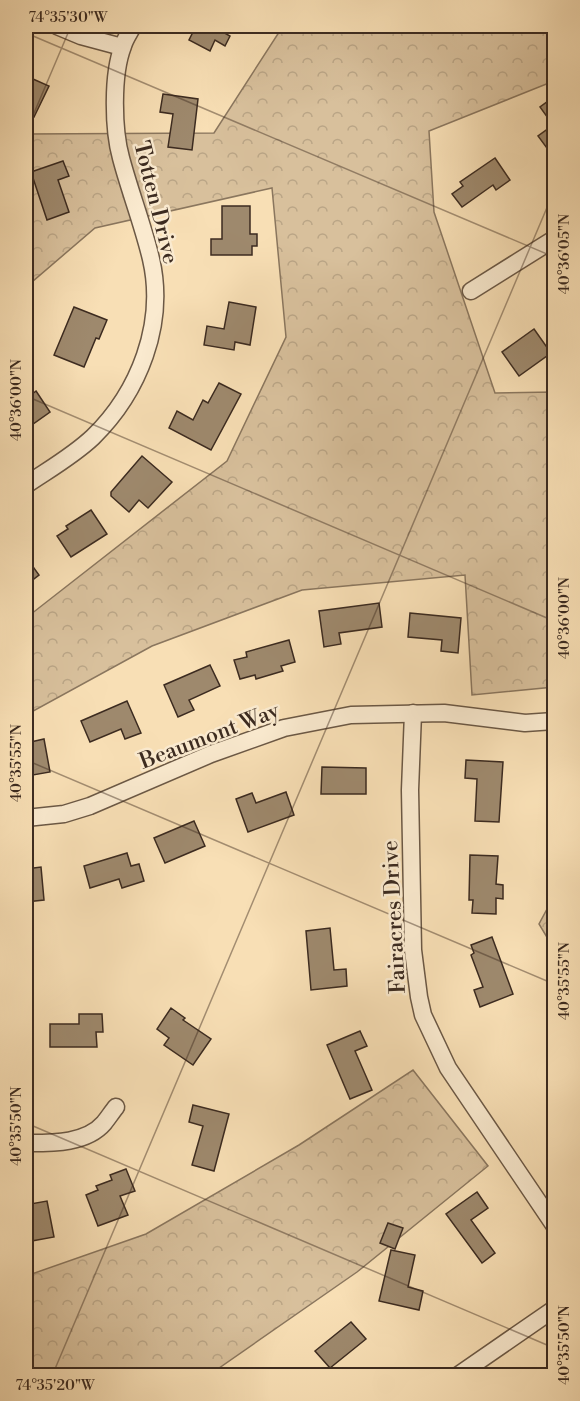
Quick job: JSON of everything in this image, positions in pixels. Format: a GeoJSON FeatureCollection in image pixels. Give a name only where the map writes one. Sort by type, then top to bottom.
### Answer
{"type":"FeatureCollection","features":[{"type":"Feature","properties":{"kind":"street"},"geometry":{"type":"LineString","coordinates":[[57,26],[81,36],[122,47]]}},
{"type":"Feature","properties":{"kind":"street","name":"Totten Drive"},"geometry":{"type":"LineString","coordinates":[[26,484],[80,449],[93,437],[121,404],[148,346],[155,312],[153,270],[120,156],[114,122],[116,81],[122,47],[134,26]]}},
{"type":"Feature","properties":{"kind":"street"},"geometry":{"type":"LineString","coordinates":[[471,291],[555,239]]}},
{"type":"Feature","properties":{"kind":"street","name":"Fairacres Drive"},"geometry":{"type":"LineString","coordinates":[[413,713],[410,790],[413,950],[423,1015],[448,1068],[555,1225]]}},
{"type":"Feature","properties":{"kind":"street","name":"Beaumont Way"},"geometry":{"type":"LineString","coordinates":[[26,818],[64,814],[90,806],[211,754],[284,728],[351,715],[444,713],[525,723],[555,721]]}},
{"type":"Feature","properties":{"kind":"street"},"geometry":{"type":"LineString","coordinates":[[26,1143],[68,1141],[89,1134],[103,1125],[116,1107]]}},
{"type":"Feature","properties":{"kind":"street"},"geometry":{"type":"LineString","coordinates":[[457,1376],[555,1309]]}},
{"type":"Feature","properties":{"kind":"green space"},"geometry":{"type":"Polygon","coordinates":[[[283,26],[554,26],[554,81],[429,131],[434,212],[495,393],[554,392],[554,687],[472,695],[465,575],[302,590],[152,646],[26,715],[26,618],[227,461],[286,337],[272,188],[95,228],[26,287],[26,134],[214,133],[283,26]]]}},
{"type":"Feature","properties":{"kind":"green space"},"geometry":{"type":"Polygon","coordinates":[[[554,896],[554,949],[539,924],[554,896]]]}},
{"type":"Feature","properties":{"kind":"green space"},"geometry":{"type":"Polygon","coordinates":[[[413,1070],[488,1166],[357,1272],[209,1375],[26,1375],[26,1276],[146,1234],[299,1145],[413,1070]]]}},
{"type":"Feature","properties":{"kind":"building"},"geometry":{"type":"Polygon","coordinates":[[[196,26],[224,26],[221,31],[230,36],[225,46],[215,40],[210,51],[189,40],[196,26]]]}},
{"type":"Feature","properties":{"kind":"building"},"geometry":{"type":"Polygon","coordinates":[[[33,79],[49,86],[34,117],[26,113],[26,85],[30,87],[33,79]]]}},
{"type":"Feature","properties":{"kind":"building"},"geometry":{"type":"Polygon","coordinates":[[[163,94],[198,99],[192,150],[168,147],[173,114],[160,112],[163,94]]]}},
{"type":"Feature","properties":{"kind":"building"},"geometry":{"type":"Polygon","coordinates":[[[555,96],[555,159],[538,136],[553,125],[540,107],[555,96]]]}},
{"type":"Feature","properties":{"kind":"building"},"geometry":{"type":"Polygon","coordinates":[[[495,158],[510,180],[496,190],[493,185],[462,207],[452,194],[463,186],[460,182],[495,158]]]}},
{"type":"Feature","properties":{"kind":"building"},"geometry":{"type":"Polygon","coordinates":[[[63,161],[69,176],[58,180],[69,212],[47,220],[31,172],[63,161]]]}},
{"type":"Feature","properties":{"kind":"building"},"geometry":{"type":"Polygon","coordinates":[[[222,206],[250,206],[250,234],[257,234],[257,246],[252,246],[252,255],[211,255],[211,239],[222,239],[222,206]]]}},
{"type":"Feature","properties":{"kind":"building"},"geometry":{"type":"Polygon","coordinates":[[[229,302],[256,307],[250,345],[235,342],[234,350],[204,345],[207,326],[224,329],[229,302]]]}},
{"type":"Feature","properties":{"kind":"building"},"geometry":{"type":"Polygon","coordinates":[[[74,307],[107,320],[99,339],[96,338],[84,367],[54,355],[74,307]]]}},
{"type":"Feature","properties":{"kind":"building"},"geometry":{"type":"Polygon","coordinates":[[[534,329],[551,353],[519,376],[502,352],[534,329]]]}},
{"type":"Feature","properties":{"kind":"building"},"geometry":{"type":"Polygon","coordinates":[[[219,383],[241,394],[211,450],[169,428],[177,411],[193,420],[203,400],[208,403],[219,383]]]}},
{"type":"Feature","properties":{"kind":"building"},"geometry":{"type":"Polygon","coordinates":[[[36,391],[50,412],[26,429],[26,399],[36,391]]]}},
{"type":"Feature","properties":{"kind":"building"},"geometry":{"type":"Polygon","coordinates":[[[142,456],[172,482],[148,508],[139,500],[129,512],[111,496],[111,492],[142,456]]]}},
{"type":"Feature","properties":{"kind":"building"},"geometry":{"type":"Polygon","coordinates":[[[91,510],[107,534],[71,557],[57,536],[68,529],[66,526],[91,510]]]}},
{"type":"Feature","properties":{"kind":"building"},"geometry":{"type":"Polygon","coordinates":[[[26,557],[39,575],[26,585],[26,557]]]}},
{"type":"Feature","properties":{"kind":"building"},"geometry":{"type":"Polygon","coordinates":[[[379,603],[382,627],[339,633],[341,644],[324,647],[319,611],[379,603]]]}},
{"type":"Feature","properties":{"kind":"building"},"geometry":{"type":"Polygon","coordinates":[[[410,613],[461,618],[458,653],[441,651],[442,640],[408,637],[410,613]]]}},
{"type":"Feature","properties":{"kind":"building"},"geometry":{"type":"Polygon","coordinates":[[[289,640],[295,662],[281,666],[283,671],[256,679],[255,675],[240,679],[234,660],[247,657],[246,652],[289,640]]]}},
{"type":"Feature","properties":{"kind":"building"},"geometry":{"type":"Polygon","coordinates":[[[210,665],[220,686],[189,700],[194,710],[178,717],[164,685],[210,665]]]}},
{"type":"Feature","properties":{"kind":"building"},"geometry":{"type":"Polygon","coordinates":[[[127,701],[141,733],[125,739],[121,729],[90,742],[81,721],[127,701]]]}},
{"type":"Feature","properties":{"kind":"building"},"geometry":{"type":"Polygon","coordinates":[[[44,739],[50,772],[33,775],[31,761],[26,762],[26,743],[44,739]]]}},
{"type":"Feature","properties":{"kind":"building"},"geometry":{"type":"Polygon","coordinates":[[[466,760],[503,762],[499,822],[475,821],[477,779],[465,778],[466,760]]]}},
{"type":"Feature","properties":{"kind":"building"},"geometry":{"type":"Polygon","coordinates":[[[322,767],[366,768],[366,794],[321,794],[322,767]]]}},
{"type":"Feature","properties":{"kind":"building"},"geometry":{"type":"Polygon","coordinates":[[[286,792],[294,815],[248,832],[236,799],[252,793],[256,803],[286,792]]]}},
{"type":"Feature","properties":{"kind":"building"},"geometry":{"type":"Polygon","coordinates":[[[194,821],[205,846],[165,863],[154,838],[194,821]]]}},
{"type":"Feature","properties":{"kind":"building"},"geometry":{"type":"Polygon","coordinates":[[[127,853],[131,866],[139,864],[144,881],[122,888],[119,879],[90,888],[84,866],[127,853]]]}},
{"type":"Feature","properties":{"kind":"building"},"geometry":{"type":"Polygon","coordinates":[[[470,855],[498,856],[496,884],[503,885],[503,899],[496,898],[496,914],[472,913],[473,900],[469,900],[470,855]]]}},
{"type":"Feature","properties":{"kind":"building"},"geometry":{"type":"Polygon","coordinates":[[[41,867],[44,900],[26,902],[26,869],[41,867]]]}},
{"type":"Feature","properties":{"kind":"building"},"geometry":{"type":"Polygon","coordinates":[[[330,928],[334,970],[346,969],[347,986],[311,990],[306,931],[330,928]]]}},
{"type":"Feature","properties":{"kind":"building"},"geometry":{"type":"Polygon","coordinates":[[[492,937],[513,994],[480,1007],[474,990],[483,987],[471,955],[474,953],[471,945],[492,937]]]}},
{"type":"Feature","properties":{"kind":"building"},"geometry":{"type":"Polygon","coordinates":[[[171,1008],[185,1018],[183,1020],[211,1039],[193,1065],[164,1045],[169,1038],[157,1029],[171,1008]]]}},
{"type":"Feature","properties":{"kind":"building"},"geometry":{"type":"Polygon","coordinates":[[[79,1014],[102,1014],[103,1032],[96,1032],[97,1047],[50,1047],[50,1024],[79,1024],[79,1014]]]}},
{"type":"Feature","properties":{"kind":"building"},"geometry":{"type":"Polygon","coordinates":[[[360,1031],[367,1046],[355,1051],[372,1090],[350,1099],[327,1045],[360,1031]]]}},
{"type":"Feature","properties":{"kind":"building"},"geometry":{"type":"Polygon","coordinates":[[[193,1105],[229,1114],[214,1171],[192,1165],[203,1126],[189,1122],[193,1105]]]}},
{"type":"Feature","properties":{"kind":"building"},"geometry":{"type":"Polygon","coordinates":[[[126,1169],[135,1191],[120,1196],[128,1215],[98,1226],[86,1195],[98,1190],[96,1186],[112,1180],[110,1175],[126,1169]]]}},
{"type":"Feature","properties":{"kind":"building"},"geometry":{"type":"Polygon","coordinates":[[[477,1192],[488,1208],[471,1220],[495,1253],[482,1263],[446,1214],[477,1192]]]}},
{"type":"Feature","properties":{"kind":"building"},"geometry":{"type":"Polygon","coordinates":[[[47,1201],[54,1237],[26,1242],[26,1220],[32,1218],[30,1204],[47,1201]]]}},
{"type":"Feature","properties":{"kind":"building"},"geometry":{"type":"Polygon","coordinates":[[[388,1223],[403,1228],[395,1249],[380,1243],[388,1223]]]}},
{"type":"Feature","properties":{"kind":"building"},"geometry":{"type":"Polygon","coordinates":[[[391,1250],[415,1255],[408,1287],[423,1291],[419,1310],[379,1301],[391,1250]]]}},
{"type":"Feature","properties":{"kind":"building"},"geometry":{"type":"Polygon","coordinates":[[[351,1322],[366,1339],[330,1368],[315,1351],[351,1322]]]}}]}
